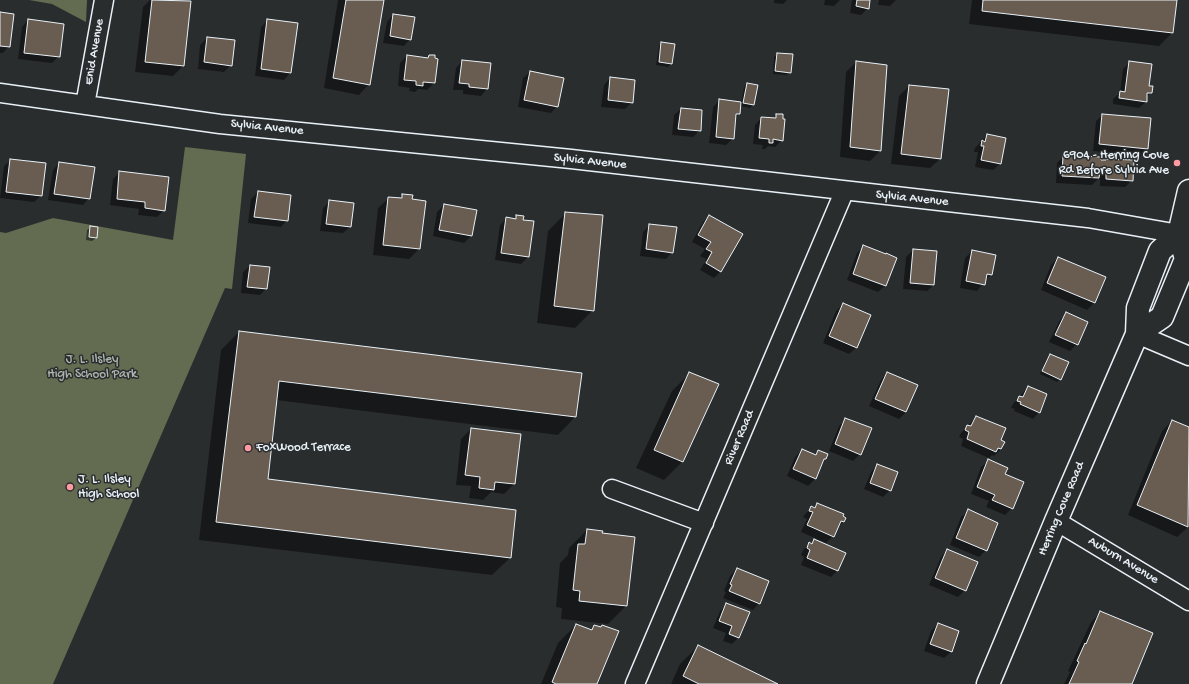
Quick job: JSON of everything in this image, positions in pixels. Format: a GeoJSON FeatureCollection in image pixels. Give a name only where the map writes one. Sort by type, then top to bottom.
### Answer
{"type":"FeatureCollection","features":[{"type":"Feature","properties":{"kind":"main road"},"geometry":{"type":"LineString","coordinates":[[1137,334],[1162,317],[1186,259],[1179,234],[1189,190]]}},
{"type":"Feature","properties":{"kind":"main road","name":"Herring Cove Road"},"geometry":{"type":"LineString","coordinates":[[988,684],[1056,521],[1137,334]]}},
{"type":"Feature","properties":{"kind":"street","name":"Enid Avenue"},"geometry":{"type":"LineString","coordinates":[[85,105],[104,0]]}},
{"type":"Feature","properties":{"kind":"street","name":"Sylvia Avenue"},"geometry":{"type":"LineString","coordinates":[[0,93],[220,124],[571,160],[844,192],[1088,218],[1179,234]]}},
{"type":"Feature","properties":{"kind":"street","name":"River Road"},"geometry":{"type":"LineString","coordinates":[[635,684],[844,192]]}},
{"type":"Feature","properties":{"kind":"street"},"geometry":{"type":"LineString","coordinates":[[1137,334],[1189,356]]}},
{"type":"Feature","properties":{"kind":"street"},"geometry":{"type":"LineString","coordinates":[[612,489],[704,523]]}},
{"type":"Feature","properties":{"kind":"street","name":"Auburn Avenue"},"geometry":{"type":"LineString","coordinates":[[1056,521],[1189,600]]}},
{"type":"Feature","properties":{"kind":"green space"},"geometry":{"type":"Polygon","coordinates":[[[29,0],[87,0],[86,22],[52,4],[29,0]]]}},
{"type":"Feature","properties":{"kind":"green space","name":"J. L. Ilsley High School Park"},"geometry":{"type":"Polygon","coordinates":[[[185,147],[246,154],[232,289],[225,288],[53,684],[0,684],[0,232],[6,233],[53,218],[173,240],[185,147]]]}},
{"type":"Feature","properties":{"kind":"building"},"geometry":{"type":"Polygon","coordinates":[[[152,0],[191,1],[184,66],[145,62],[152,0]]]}},
{"type":"Feature","properties":{"kind":"building"},"geometry":{"type":"Polygon","coordinates":[[[346,0],[384,0],[370,85],[333,78],[346,0]]]}},
{"type":"Feature","properties":{"kind":"building"},"geometry":{"type":"Polygon","coordinates":[[[857,0],[870,0],[869,9],[856,6],[857,0]]]}},
{"type":"Feature","properties":{"kind":"building"},"geometry":{"type":"Polygon","coordinates":[[[983,0],[1177,0],[1173,33],[982,11],[983,0]]]}},
{"type":"Feature","properties":{"kind":"building"},"geometry":{"type":"Polygon","coordinates":[[[0,12],[14,14],[10,47],[0,46],[0,12]]]}},
{"type":"Feature","properties":{"kind":"building"},"geometry":{"type":"Polygon","coordinates":[[[393,14],[415,17],[411,40],[390,36],[393,14]]]}},
{"type":"Feature","properties":{"kind":"building"},"geometry":{"type":"Polygon","coordinates":[[[28,19],[64,24],[60,57],[24,53],[28,19]]]}},
{"type":"Feature","properties":{"kind":"building"},"geometry":{"type":"Polygon","coordinates":[[[267,19],[298,23],[291,73],[261,69],[267,19]]]}},
{"type":"Feature","properties":{"kind":"building"},"geometry":{"type":"Polygon","coordinates":[[[207,37],[235,40],[232,66],[204,62],[207,37]]]}},
{"type":"Feature","properties":{"kind":"building"},"geometry":{"type":"Polygon","coordinates":[[[661,42],[675,44],[672,64],[659,62],[661,42]]]}},
{"type":"Feature","properties":{"kind":"building"},"geometry":{"type":"Polygon","coordinates":[[[777,53],[793,54],[791,73],[775,71],[777,53]]]}},
{"type":"Feature","properties":{"kind":"building"},"geometry":{"type":"Polygon","coordinates":[[[407,55],[428,58],[429,55],[435,55],[435,58],[438,59],[435,83],[423,82],[423,86],[416,85],[416,81],[404,80],[407,55]]]}},
{"type":"Feature","properties":{"kind":"building"},"geometry":{"type":"Polygon","coordinates":[[[462,60],[491,63],[488,89],[469,87],[469,84],[459,83],[462,60]]]}},
{"type":"Feature","properties":{"kind":"building"},"geometry":{"type":"Polygon","coordinates":[[[856,61],[887,65],[881,151],[850,147],[856,61]]]}},
{"type":"Feature","properties":{"kind":"building"},"geometry":{"type":"Polygon","coordinates":[[[1129,61],[1152,64],[1149,86],[1153,86],[1152,93],[1147,93],[1147,102],[1119,98],[1120,91],[1125,92],[1129,61]]]}},
{"type":"Feature","properties":{"kind":"building"},"geometry":{"type":"Polygon","coordinates":[[[530,71],[564,78],[558,107],[524,100],[530,71]]]}},
{"type":"Feature","properties":{"kind":"building"},"geometry":{"type":"Polygon","coordinates":[[[610,77],[635,80],[633,103],[608,100],[610,77]]]}},
{"type":"Feature","properties":{"kind":"building"},"geometry":{"type":"Polygon","coordinates":[[[747,83],[758,85],[754,105],[743,103],[747,83]]]}},
{"type":"Feature","properties":{"kind":"building"},"geometry":{"type":"Polygon","coordinates":[[[909,85],[949,89],[941,159],[901,154],[909,85]]]}},
{"type":"Feature","properties":{"kind":"building"},"geometry":{"type":"Polygon","coordinates":[[[719,99],[741,102],[740,114],[736,114],[734,139],[716,137],[719,99]]]}},
{"type":"Feature","properties":{"kind":"building"},"geometry":{"type":"Polygon","coordinates":[[[681,108],[702,110],[701,131],[678,129],[681,108]]]}},
{"type":"Feature","properties":{"kind":"building"},"geometry":{"type":"Polygon","coordinates":[[[776,114],[783,114],[783,119],[785,119],[783,141],[773,139],[773,143],[769,143],[769,139],[759,138],[761,117],[776,118],[776,114]]]}},
{"type":"Feature","properties":{"kind":"building"},"geometry":{"type":"Polygon","coordinates":[[[1102,114],[1151,118],[1148,149],[1099,144],[1102,114]]]}},
{"type":"Feature","properties":{"kind":"building"},"geometry":{"type":"Polygon","coordinates":[[[987,134],[1006,138],[1001,164],[981,160],[984,146],[981,146],[982,140],[985,142],[987,134]]]}},
{"type":"Feature","properties":{"kind":"building"},"geometry":{"type":"Polygon","coordinates":[[[1063,155],[1101,157],[1101,160],[1134,160],[1133,181],[1106,179],[1106,172],[1100,172],[1099,178],[1062,176],[1063,155]]]}},
{"type":"Feature","properties":{"kind":"building"},"geometry":{"type":"Polygon","coordinates":[[[10,159],[46,163],[42,196],[6,192],[10,159]]]}},
{"type":"Feature","properties":{"kind":"building"},"geometry":{"type":"Polygon","coordinates":[[[59,162],[95,167],[90,199],[54,194],[59,162]]]}},
{"type":"Feature","properties":{"kind":"building"},"geometry":{"type":"Polygon","coordinates":[[[119,171],[169,177],[165,211],[145,208],[145,202],[117,199],[119,171]]]}},
{"type":"Feature","properties":{"kind":"building"},"geometry":{"type":"Polygon","coordinates":[[[258,191],[291,195],[288,221],[254,217],[258,191]]]}},
{"type":"Feature","properties":{"kind":"building"},"geometry":{"type":"Polygon","coordinates":[[[402,194],[413,195],[412,199],[426,201],[420,249],[383,245],[388,197],[402,198],[402,194]]]}},
{"type":"Feature","properties":{"kind":"building"},"geometry":{"type":"Polygon","coordinates":[[[329,200],[354,203],[351,227],[326,224],[329,200]]]}},
{"type":"Feature","properties":{"kind":"building"},"geometry":{"type":"Polygon","coordinates":[[[444,204],[477,210],[472,236],[439,230],[444,204]]]}},
{"type":"Feature","properties":{"kind":"building"},"geometry":{"type":"Polygon","coordinates":[[[565,212],[603,215],[594,311],[554,306],[565,212]]]}},
{"type":"Feature","properties":{"kind":"building"},"geometry":{"type":"Polygon","coordinates":[[[516,215],[524,216],[523,220],[534,221],[529,257],[501,253],[506,217],[516,219],[516,215]]]}},
{"type":"Feature","properties":{"kind":"building"},"geometry":{"type":"Polygon","coordinates":[[[709,215],[743,234],[721,272],[706,263],[712,252],[706,249],[711,242],[698,235],[709,215]]]}},
{"type":"Feature","properties":{"kind":"building"},"geometry":{"type":"Polygon","coordinates":[[[649,224],[677,227],[673,253],[646,249],[649,224]]]}},
{"type":"Feature","properties":{"kind":"building"},"geometry":{"type":"Polygon","coordinates":[[[90,226],[98,227],[97,238],[89,237],[90,226]]]}},
{"type":"Feature","properties":{"kind":"building"},"geometry":{"type":"Polygon","coordinates":[[[863,245],[897,258],[886,286],[853,274],[863,245]]]}},
{"type":"Feature","properties":{"kind":"building"},"geometry":{"type":"Polygon","coordinates":[[[913,249],[937,251],[934,285],[910,283],[913,249]]]}},
{"type":"Feature","properties":{"kind":"building"},"geometry":{"type":"Polygon","coordinates":[[[972,250],[996,255],[992,275],[987,274],[985,285],[966,281],[972,250]]]}},
{"type":"Feature","properties":{"kind":"building"},"geometry":{"type":"Polygon","coordinates":[[[1058,257],[1106,277],[1095,303],[1047,283],[1058,257]]]}},
{"type":"Feature","properties":{"kind":"building"},"geometry":{"type":"Polygon","coordinates":[[[250,265],[270,267],[267,289],[247,287],[250,265]]]}},
{"type":"Feature","properties":{"kind":"building"},"geometry":{"type":"Polygon","coordinates":[[[843,303],[871,315],[857,348],[829,336],[843,303]]]}},
{"type":"Feature","properties":{"kind":"building"},"geometry":{"type":"Polygon","coordinates":[[[1066,312],[1088,322],[1078,345],[1055,335],[1066,312]]]}},
{"type":"Feature","properties":{"kind":"building","name":"FoxWood Terrace"},"geometry":{"type":"Polygon","coordinates":[[[239,331],[582,373],[576,417],[279,381],[268,479],[516,510],[511,558],[216,522],[239,331]]]}},
{"type":"Feature","properties":{"kind":"building"},"geometry":{"type":"Polygon","coordinates":[[[1050,354],[1069,362],[1061,380],[1042,371],[1050,354]]]}},
{"type":"Feature","properties":{"kind":"building"},"geometry":{"type":"Polygon","coordinates":[[[689,372],[719,384],[683,462],[654,450],[689,372]]]}},
{"type":"Feature","properties":{"kind":"building"},"geometry":{"type":"Polygon","coordinates":[[[887,372],[918,385],[906,412],[875,399],[887,372]]]}},
{"type":"Feature","properties":{"kind":"building"},"geometry":{"type":"Polygon","coordinates":[[[1028,386],[1047,394],[1040,413],[1020,404],[1021,402],[1017,401],[1019,396],[1023,397],[1028,386]]]}},
{"type":"Feature","properties":{"kind":"building"},"geometry":{"type":"Polygon","coordinates":[[[976,416],[1006,428],[1001,440],[1005,442],[1001,449],[998,448],[996,452],[967,439],[969,432],[965,430],[967,425],[971,426],[976,416]]]}},
{"type":"Feature","properties":{"kind":"building"},"geometry":{"type":"Polygon","coordinates":[[[845,418],[872,428],[861,455],[835,444],[845,418]]]}},
{"type":"Feature","properties":{"kind":"building"},"geometry":{"type":"Polygon","coordinates":[[[1172,420],[1189,427],[1188,527],[1137,505],[1172,420]]]}},
{"type":"Feature","properties":{"kind":"building"},"geometry":{"type":"Polygon","coordinates":[[[471,428],[521,434],[515,484],[495,482],[494,490],[479,488],[480,477],[465,475],[471,428]]]}},
{"type":"Feature","properties":{"kind":"building"},"geometry":{"type":"Polygon","coordinates":[[[802,449],[816,455],[818,450],[828,454],[826,459],[824,459],[816,479],[793,469],[802,449]]]}},
{"type":"Feature","properties":{"kind":"building"},"geometry":{"type":"Polygon","coordinates":[[[988,459],[1008,468],[1005,474],[1024,482],[1013,509],[992,500],[995,495],[977,487],[988,459]]]}},
{"type":"Feature","properties":{"kind":"building"},"geometry":{"type":"Polygon","coordinates":[[[877,464],[898,472],[891,491],[870,483],[877,464]]]}},
{"type":"Feature","properties":{"kind":"building"},"geometry":{"type":"Polygon","coordinates":[[[817,503],[844,514],[843,516],[846,518],[844,522],[841,521],[834,537],[807,525],[813,512],[809,511],[811,506],[815,508],[817,503]]]}},
{"type":"Feature","properties":{"kind":"building"},"geometry":{"type":"Polygon","coordinates":[[[968,509],[998,523],[987,551],[956,538],[968,509]]]}},
{"type":"Feature","properties":{"kind":"building"},"geometry":{"type":"Polygon","coordinates":[[[587,529],[603,531],[602,533],[635,537],[627,606],[579,601],[580,591],[573,590],[578,544],[585,544],[587,529]]]}},
{"type":"Feature","properties":{"kind":"building"},"geometry":{"type":"Polygon","coordinates":[[[814,539],[846,553],[838,571],[807,558],[810,550],[807,548],[809,542],[812,544],[814,539]]]}},
{"type":"Feature","properties":{"kind":"building"},"geometry":{"type":"Polygon","coordinates":[[[947,549],[978,562],[966,591],[935,578],[947,549]]]}},
{"type":"Feature","properties":{"kind":"building"},"geometry":{"type":"Polygon","coordinates":[[[737,568],[769,581],[760,604],[729,591],[732,585],[730,584],[737,568]]]}},
{"type":"Feature","properties":{"kind":"building"},"geometry":{"type":"Polygon","coordinates":[[[726,603],[750,612],[739,638],[729,634],[732,626],[719,621],[726,603]]]}},
{"type":"Feature","properties":{"kind":"building"},"geometry":{"type":"Polygon","coordinates":[[[1100,611],[1153,633],[1132,684],[1069,684],[1079,662],[1077,661],[1100,611]]]}},
{"type":"Feature","properties":{"kind":"building"},"geometry":{"type":"Polygon","coordinates":[[[938,623],[959,631],[952,652],[930,644],[938,623]]]}},
{"type":"Feature","properties":{"kind":"building"},"geometry":{"type":"Polygon","coordinates":[[[576,624],[592,630],[594,625],[601,627],[602,625],[619,631],[597,684],[556,684],[552,682],[576,624]]]}},
{"type":"Feature","properties":{"kind":"building"},"geometry":{"type":"Polygon","coordinates":[[[698,645],[778,684],[699,684],[683,676],[698,645]]]}},
{"type":"Feature","properties":{"kind":"place","name":"6904 - Herring Cove Rd Before Sylvia Ave"},"geometry":{"type":"Point","coordinates":[1177,163]}},
{"type":"Feature","properties":{"kind":"place","name":"FoxWood Terrace"},"geometry":{"type":"Point","coordinates":[248,448]}},
{"type":"Feature","properties":{"kind":"place","name":"J. L. Ilsley High School"},"geometry":{"type":"Point","coordinates":[70,487]}}]}
